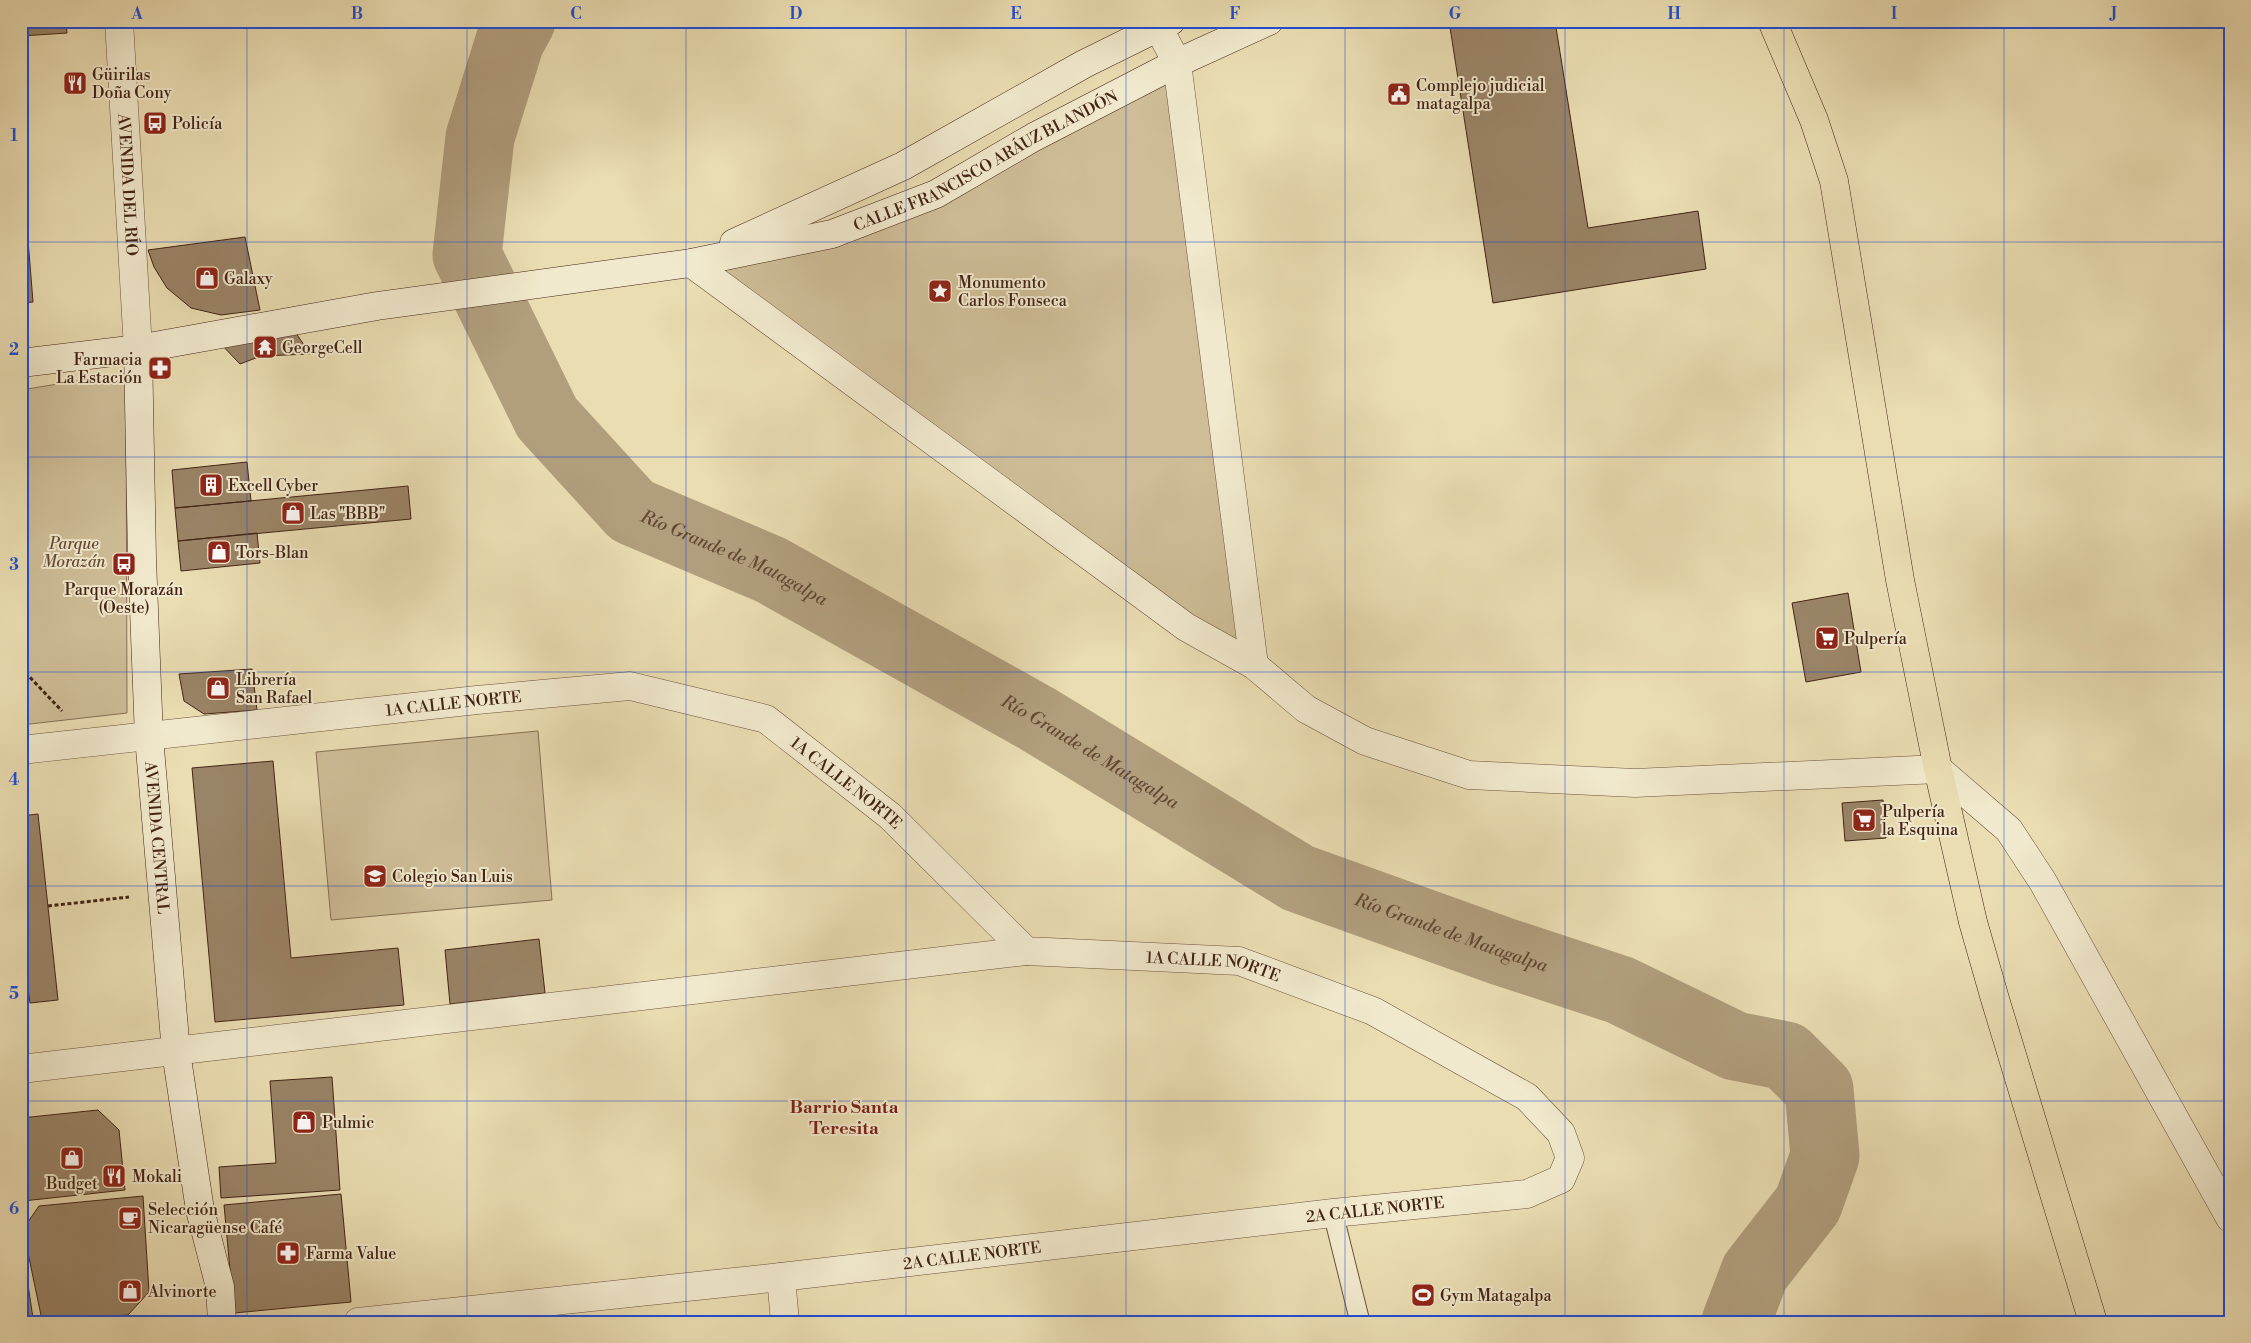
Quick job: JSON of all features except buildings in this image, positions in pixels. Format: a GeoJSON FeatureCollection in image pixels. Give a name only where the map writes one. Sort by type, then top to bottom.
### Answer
{"type":"FeatureCollection","features":[{"type":"Feature","properties":{"kind":"main road"},"geometry":{"type":"LineString","coordinates":[[1772,21],[1814,120],[1834,181],[1900,580],[1938,769],[1973,922],[2093,1322]]}},
{"type":"Feature","properties":{"kind":"street","name":"AVENIDA DEL RÍO"},"geometry":{"type":"LineString","coordinates":[[119,21],[138,349]]}},
{"type":"Feature","properties":{"kind":"street","name":"CALLE FRANCISCO ARÁUZ BLANDÓN"},"geometry":{"type":"LineString","coordinates":[[138,349],[377,306],[691,263],[832,234],[936,194],[1034,137],[1177,63],[1269,21]]}},
{"type":"Feature","properties":{"kind":"street","name":"CALLE FRANCISCO ARÁUZ BLANDÓN"},"geometry":{"type":"LineString","coordinates":[[691,263],[903,166],[1084,64],[1162,23]]}},
{"type":"Feature","properties":{"kind":"street"},"geometry":{"type":"LineString","coordinates":[[1162,23],[1177,63],[1254,665]]}},
{"type":"Feature","properties":{"kind":"street"},"geometry":{"type":"LineString","coordinates":[[691,263],[1186,627],[1254,665],[1306,709],[1365,740],[1469,775],[1635,783],[1938,769],[2009,830],[2043,882],[2230,1218]]}},
{"type":"Feature","properties":{"kind":"street"},"geometry":{"type":"LineString","coordinates":[[21,363],[138,349]]}},
{"type":"Feature","properties":{"kind":"street","name":"AVENIDA CENTRAL"},"geometry":{"type":"LineString","coordinates":[[138,349],[142,559],[149,736],[176,1052],[200,1210],[220,1287],[222,1322]]}},
{"type":"Feature","properties":{"kind":"street","name":"1A CALLE NORTE"},"geometry":{"type":"LineString","coordinates":[[21,750],[477,700],[630,686],[766,719],[890,816],[1026,951],[1239,961],[1373,1011],[1527,1097],[1561,1133],[1570,1158]]}},
{"type":"Feature","properties":{"kind":"street"},"geometry":{"type":"LineString","coordinates":[[21,1069],[1026,951]]}},
{"type":"Feature","properties":{"kind":"street","name":"2A CALLE NORTE"},"geometry":{"type":"LineString","coordinates":[[358,1322],[781,1277],[1333,1212],[1527,1194],[1561,1179],[1570,1158]]}},
{"type":"Feature","properties":{"kind":"street"},"geometry":{"type":"LineString","coordinates":[[781,1277],[785,1322]]}},
{"type":"Feature","properties":{"kind":"lane"},"geometry":{"type":"LineString","coordinates":[[1333,1212],[1360,1322]]}},
{"type":"Feature","properties":{"kind":"path"},"geometry":{"type":"LineString","coordinates":[[21,668],[92,743]]}},
{"type":"Feature","properties":{"kind":"path"},"geometry":{"type":"LineString","coordinates":[[48,906],[120,898]]}},
{"type":"Feature","properties":{"kind":"green space"},"geometry":{"type":"Polygon","coordinates":[[[1177,63],[1254,665],[691,263],[832,234],[1177,63]]]}},
{"type":"Feature","properties":{"kind":"green space","name":"Parque Morazán"},"geometry":{"type":"Polygon","coordinates":[[[126,373],[127,713],[21,725],[21,390],[126,373]]]}},
{"type":"Feature","properties":{"kind":"green space"},"geometry":{"type":"Polygon","coordinates":[[[538,731],[552,900],[331,920],[316,752],[538,731]]]}},
{"type":"Feature","properties":{"kind":"waterway","name":"Río Grande de Matagalpa"},"geometry":{"type":"LineString","coordinates":[[521,21],[510,41],[480,137],[467,255],[547,418],[632,511],[771,570],[1036,718],[1298,878],[1501,951],[1620,990],[1735,1046],[1786,1056],[1819,1089],[1825,1156],[1808,1204],[1755,1272],[1736,1322]]}},
{"type":"Feature","properties":{"kind":"place","name":"Güirilas Doña Cony"},"geometry":{"type":"Point","coordinates":[75,83]}},
{"type":"Feature","properties":{"kind":"place","name":"Complejo judicial matagalpa"},"geometry":{"type":"Point","coordinates":[1399,94]}},
{"type":"Feature","properties":{"kind":"place","name":"Policía"},"geometry":{"type":"Point","coordinates":[155,123]}},
{"type":"Feature","properties":{"kind":"place","name":"Galaxy"},"geometry":{"type":"Point","coordinates":[207,278]}},
{"type":"Feature","properties":{"kind":"place","name":"Monumento Carlos Fonseca"},"geometry":{"type":"Point","coordinates":[940,291]}},
{"type":"Feature","properties":{"kind":"place","name":"GeorgeCell"},"geometry":{"type":"Point","coordinates":[265,347]}},
{"type":"Feature","properties":{"kind":"place","name":"Farmacia La Estación"},"geometry":{"type":"Point","coordinates":[160,368]}},
{"type":"Feature","properties":{"kind":"place","name":"Excell Cyber"},"geometry":{"type":"Point","coordinates":[211,485]}},
{"type":"Feature","properties":{"kind":"place","name":"Las \"BBB\""},"geometry":{"type":"Point","coordinates":[293,513]}},
{"type":"Feature","properties":{"kind":"place","name":"Tors-Blan"},"geometry":{"type":"Point","coordinates":[219,552]}},
{"type":"Feature","properties":{"kind":"place","name":"Parque Morazán (Oeste)"},"geometry":{"type":"Point","coordinates":[124,564]}},
{"type":"Feature","properties":{"kind":"place","name":"Pulpería"},"geometry":{"type":"Point","coordinates":[1827,638]}},
{"type":"Feature","properties":{"kind":"place","name":"Librería San Rafael"},"geometry":{"type":"Point","coordinates":[218,688]}},
{"type":"Feature","properties":{"kind":"place","name":"Pulpería la Esquina"},"geometry":{"type":"Point","coordinates":[1864,820]}},
{"type":"Feature","properties":{"kind":"place","name":"Colegio San Luis"},"geometry":{"type":"Point","coordinates":[375,876]}},
{"type":"Feature","properties":{"kind":"place","name":"Pulmic"},"geometry":{"type":"Point","coordinates":[304,1122]}},
{"type":"Feature","properties":{"kind":"place","name":"Budget"},"geometry":{"type":"Point","coordinates":[72,1158]}},
{"type":"Feature","properties":{"kind":"place","name":"Mokali"},"geometry":{"type":"Point","coordinates":[114,1176]}},
{"type":"Feature","properties":{"kind":"place","name":"Selección Nicaragüense Café"},"geometry":{"type":"Point","coordinates":[130,1218]}},
{"type":"Feature","properties":{"kind":"place","name":"Farma Value"},"geometry":{"type":"Point","coordinates":[288,1253]}},
{"type":"Feature","properties":{"kind":"place","name":"Alvinorte"},"geometry":{"type":"Point","coordinates":[130,1291]}},
{"type":"Feature","properties":{"kind":"place","name":"Gym Matagalpa"},"geometry":{"type":"Point","coordinates":[1423,1295]}},
{"type":"Feature","properties":{"kind":"district","name":"Barrio Santa Teresita"},"geometry":{"type":"Point","coordinates":[844,1117]}}]}
